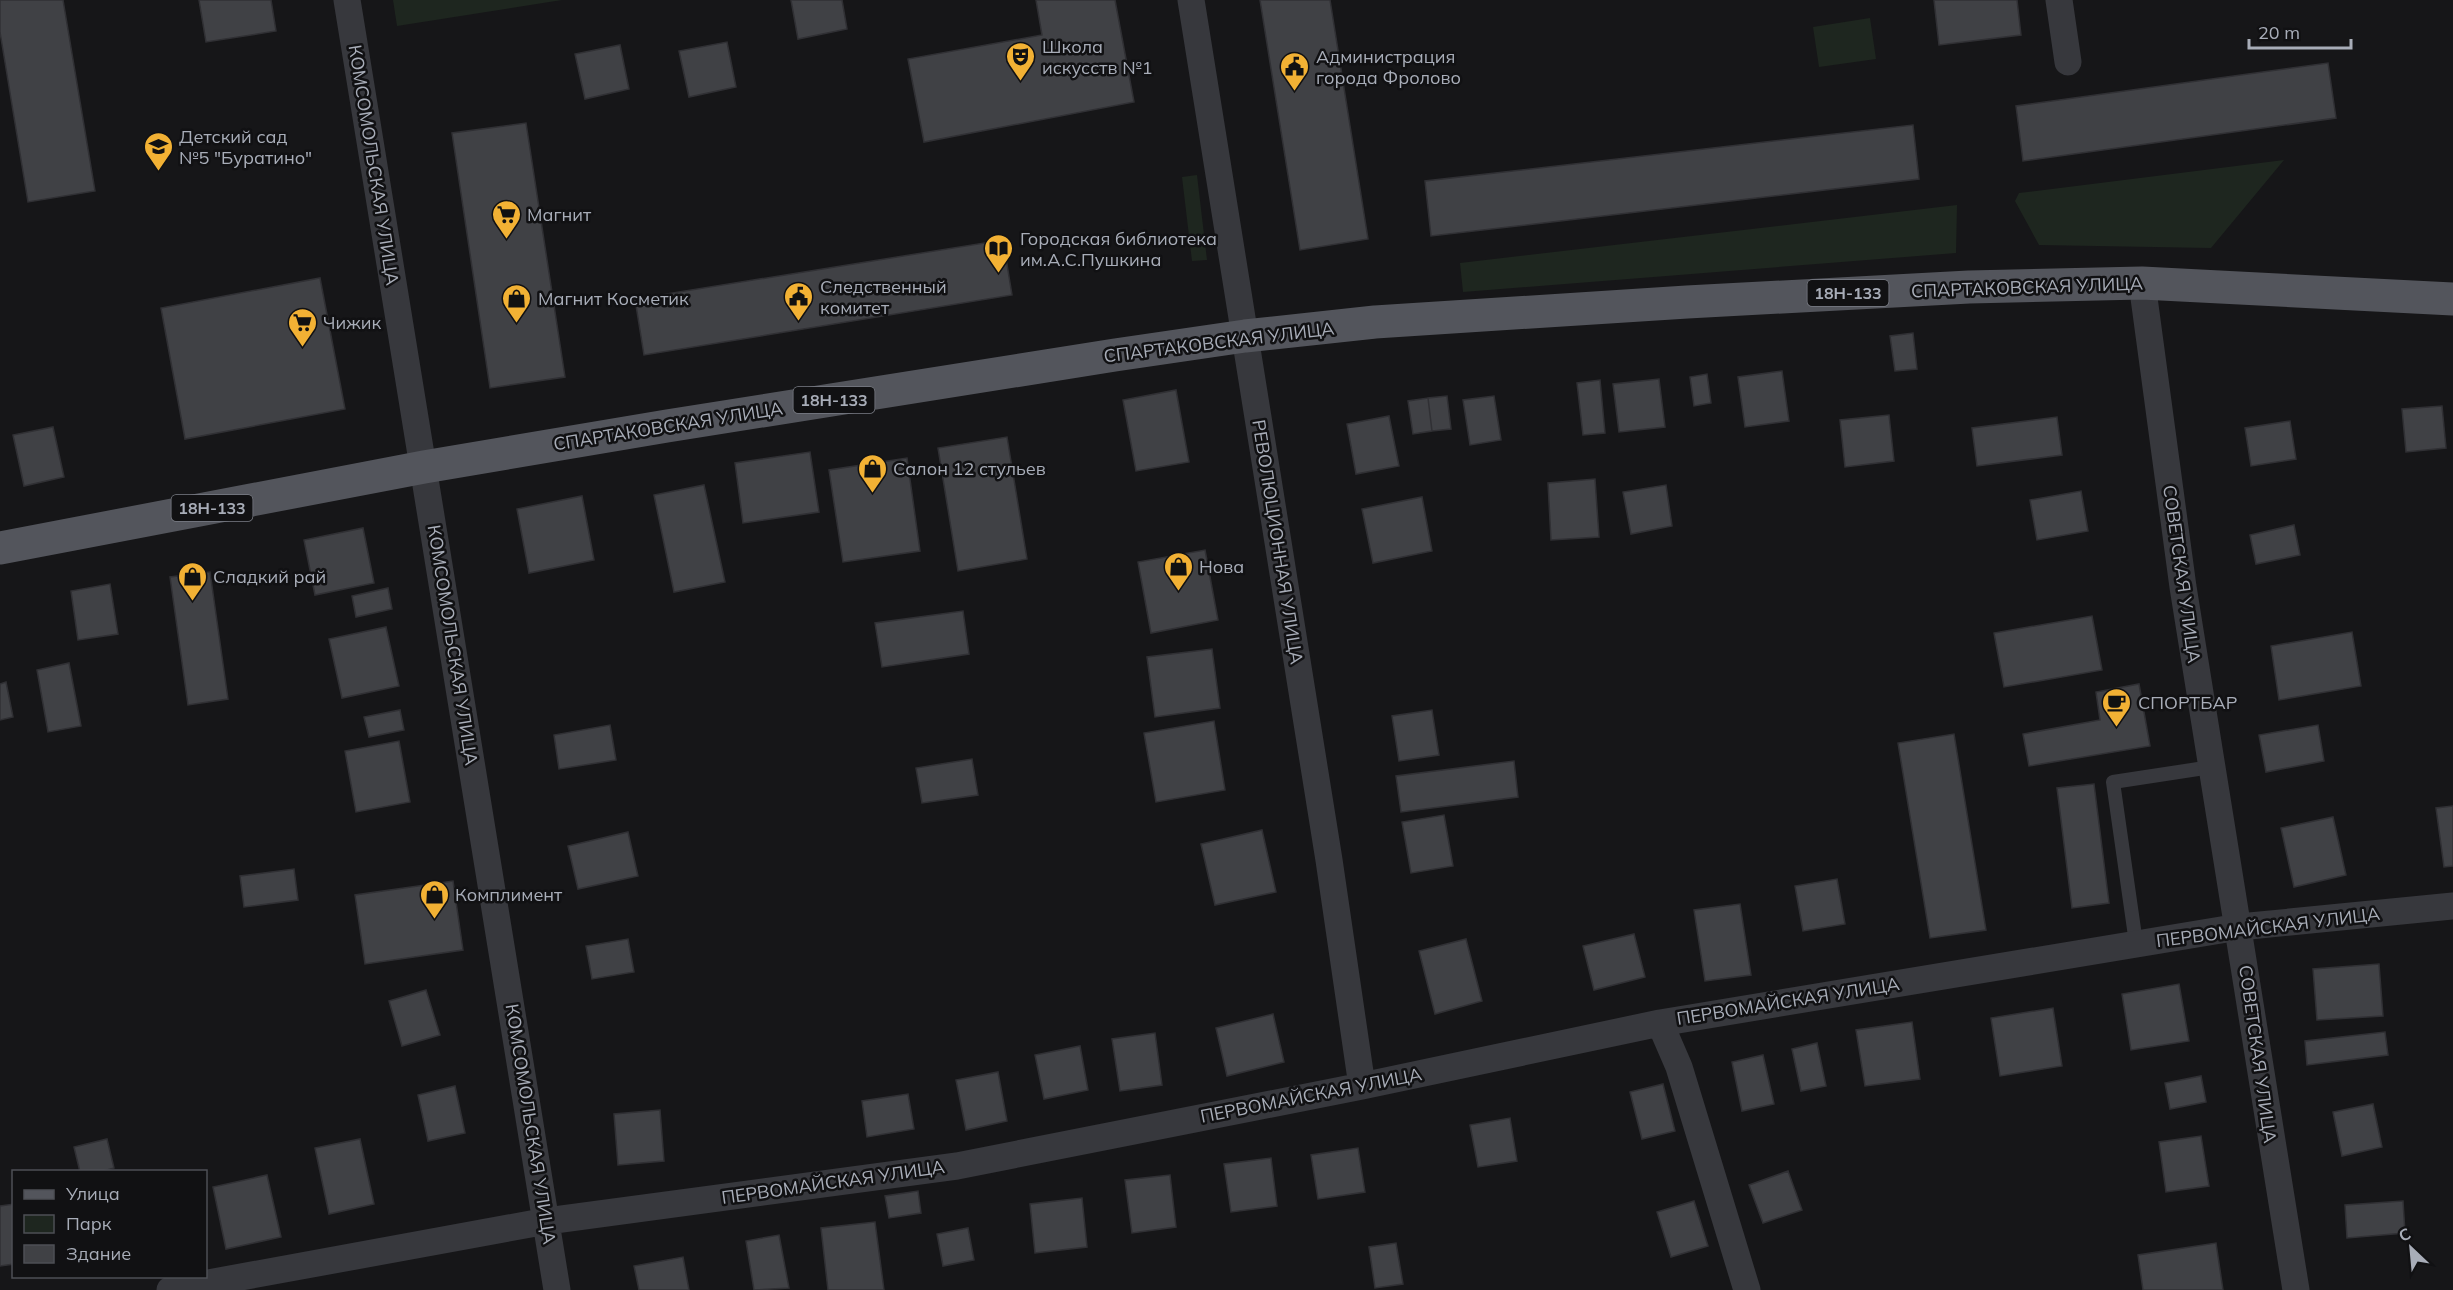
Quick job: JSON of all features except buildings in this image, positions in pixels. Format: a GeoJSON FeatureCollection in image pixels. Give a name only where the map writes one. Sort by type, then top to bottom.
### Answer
{"type":"FeatureCollection","features":[{"type":"Feature","properties":{"kind":"main road","name":"СПАРТАКОВСКАЯ УЛИЦА"},"geometry":{"type":"LineString","coordinates":[[0,548],[424,467],[679,424],[1245,336],[1375,322],[1969,287],[2142,283],[2453,299]]}},
{"type":"Feature","properties":{"kind":"street","name":"КОМСОМОЛЬСКАЯ УЛИЦА"},"geometry":{"type":"LineString","coordinates":[[347,0],[557,1290]]}},
{"type":"Feature","properties":{"kind":"street","name":"РЕВОЛЮЦИОННАЯ УЛИЦА"},"geometry":{"type":"LineString","coordinates":[[1191,0],[1329,860],[1362,1086]]}},
{"type":"Feature","properties":{"kind":"street"},"geometry":{"type":"LineString","coordinates":[[2059,0],[2068,62]]}},
{"type":"Feature","properties":{"kind":"street","name":"СОВЕТСКАЯ УЛИЦА"},"geometry":{"type":"LineString","coordinates":[[2142,283],[2183,586],[2296,1290]]}},
{"type":"Feature","properties":{"kind":"street","name":"ПЕРВОМАЙСКАЯ УЛИЦА"},"geometry":{"type":"LineString","coordinates":[[170,1290],[547,1221],[957,1166],[1362,1086],[1660,1023],[2239,927],[2453,906]]}},
{"type":"Feature","properties":{"kind":"street"},"geometry":{"type":"LineString","coordinates":[[1660,1023],[1679,1067],[1747,1290]]}},
{"type":"Feature","properties":{"kind":"lane"},"geometry":{"type":"LineString","coordinates":[[2136,943],[2113,782],[2211,767]]}},
{"type":"Feature","properties":{"kind":"green space"},"geometry":{"type":"Polygon","coordinates":[[[393,0],[562,0],[397,26],[393,0]]]}},
{"type":"Feature","properties":{"kind":"green space"},"geometry":{"type":"Polygon","coordinates":[[[1870,18],[1876,59],[1819,67],[1813,27],[1870,18]]]}},
{"type":"Feature","properties":{"kind":"green space"},"geometry":{"type":"Polygon","coordinates":[[[2284,160],[2211,248],[2039,245],[2015,201],[2019,193],[2284,160]]]}},
{"type":"Feature","properties":{"kind":"green space"},"geometry":{"type":"Polygon","coordinates":[[[1197,175],[1207,260],[1192,261],[1182,177],[1197,175]]]}},
{"type":"Feature","properties":{"kind":"green space"},"geometry":{"type":"Polygon","coordinates":[[[1957,205],[1956,253],[1463,292],[1460,263],[1957,205]]]}},
{"type":"Feature","properties":{"kind":"place","name":"Школа искусств №1"},"geometry":{"type":"Point","coordinates":[1021,82]}},
{"type":"Feature","properties":{"kind":"place","name":"Администрация города Фролово"},"geometry":{"type":"Point","coordinates":[1295,92]}},
{"type":"Feature","properties":{"kind":"place","name":"Детский сад №5 \"Буратино\""},"geometry":{"type":"Point","coordinates":[158,172]}},
{"type":"Feature","properties":{"kind":"place","name":"Магнит"},"geometry":{"type":"Point","coordinates":[506,240]}},
{"type":"Feature","properties":{"kind":"place","name":"Городская библиотека им.А.С.Пушкина"},"geometry":{"type":"Point","coordinates":[999,274]}},
{"type":"Feature","properties":{"kind":"place","name":"Следственный комитет"},"geometry":{"type":"Point","coordinates":[799,322]}},
{"type":"Feature","properties":{"kind":"place","name":"Магнит Косметик"},"geometry":{"type":"Point","coordinates":[517,324]}},
{"type":"Feature","properties":{"kind":"place","name":"Чижик"},"geometry":{"type":"Point","coordinates":[302,348]}},
{"type":"Feature","properties":{"kind":"place","name":"Салон 12 стульев"},"geometry":{"type":"Point","coordinates":[872,494]}},
{"type":"Feature","properties":{"kind":"place","name":"Нова"},"geometry":{"type":"Point","coordinates":[1178,592]}},
{"type":"Feature","properties":{"kind":"place","name":"Сладкий рай"},"geometry":{"type":"Point","coordinates":[192,602]}},
{"type":"Feature","properties":{"kind":"place","name":"СПОРТБАР"},"geometry":{"type":"Point","coordinates":[2117,728]}},
{"type":"Feature","properties":{"kind":"place","name":"Комплимент"},"geometry":{"type":"Point","coordinates":[434,920]}}]}
